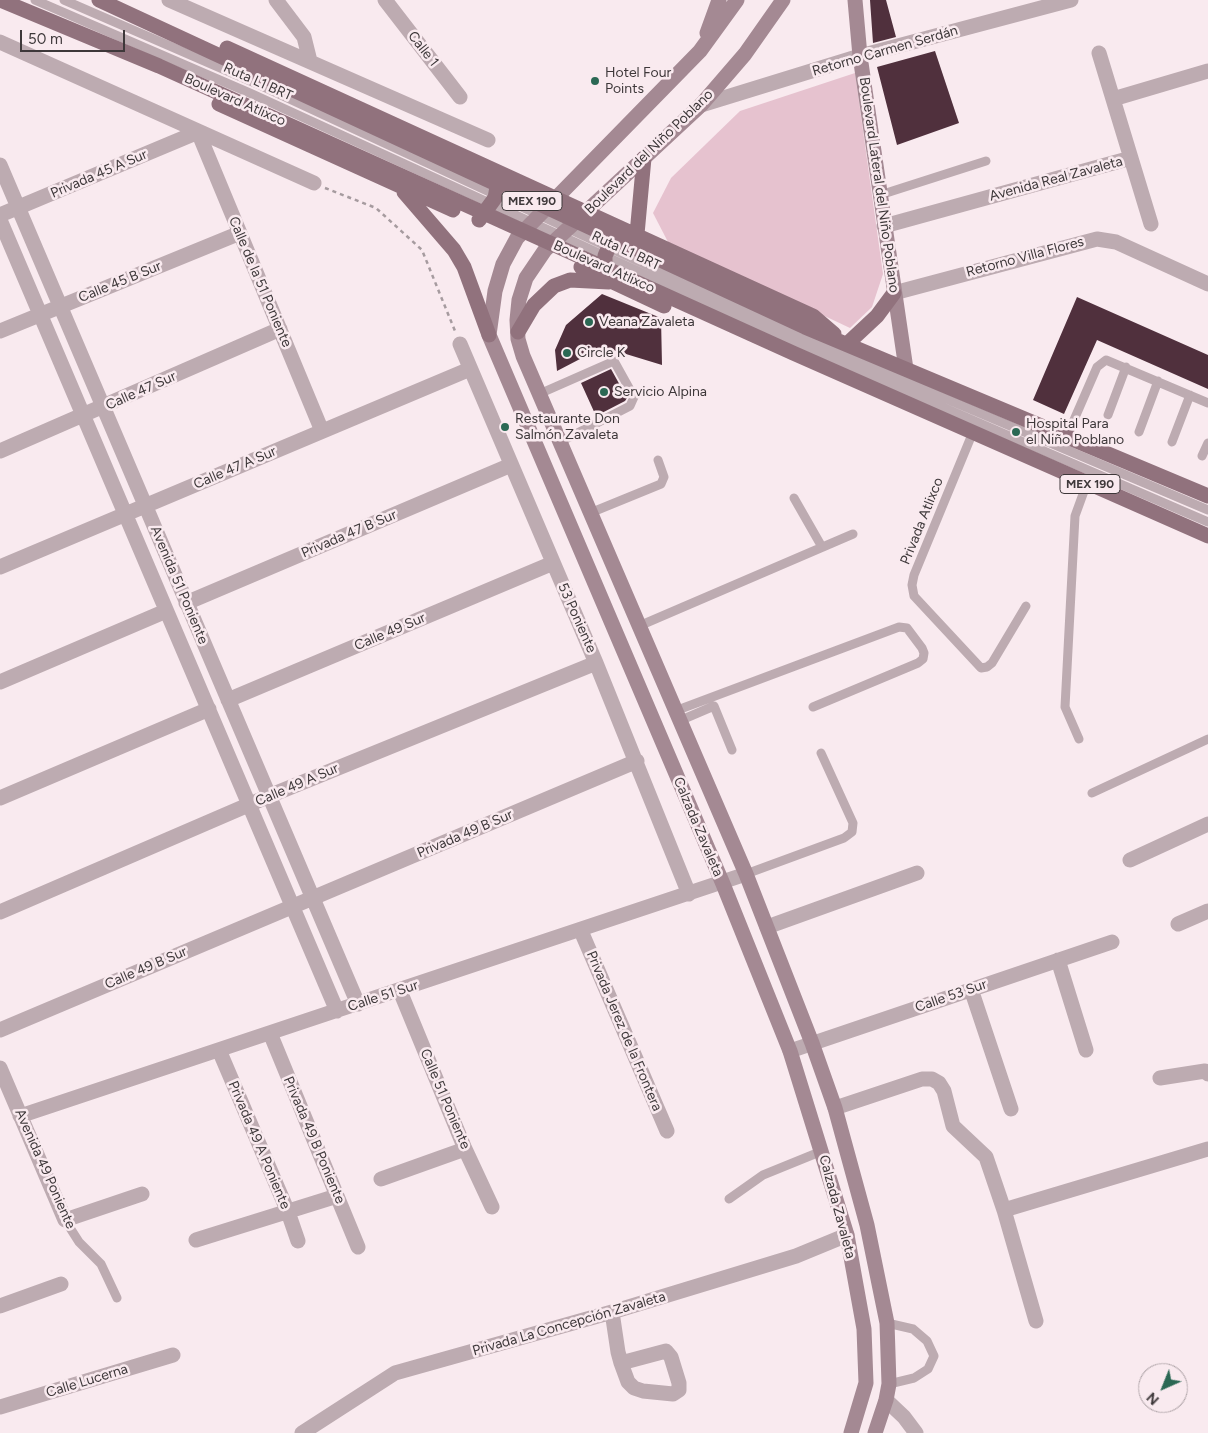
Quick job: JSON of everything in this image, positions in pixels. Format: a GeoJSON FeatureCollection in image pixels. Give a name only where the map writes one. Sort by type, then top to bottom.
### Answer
{"type":"FeatureCollection","features":[{"type":"Feature","properties":{"kind":"main road","name":"Boulevard Atlixco"},"geometry":{"type":"LineString","coordinates":[[0,0],[159,66],[248,99],[799,340],[847,344],[1208,496]]}},
{"type":"Feature","properties":{"kind":"main road","name":"Boulevard Atlixco"},"geometry":{"type":"LineString","coordinates":[[99,0],[174,33],[256,79],[799,340],[842,374],[1208,536]]}},
{"type":"Feature","properties":{"kind":"main road"},"geometry":{"type":"LineString","coordinates":[[700,51],[719,0]]}},
{"type":"Feature","properties":{"kind":"main road"},"geometry":{"type":"LineString","coordinates":[[490,335],[498,282],[503,264],[517,238],[700,51],[737,0]]}},
{"type":"Feature","properties":{"kind":"main road","name":"Boulevard del Niño Poblano"},"geometry":{"type":"LineString","coordinates":[[545,250],[701,105],[745,54],[783,0]]}},
{"type":"Feature","properties":{"kind":"main road","name":"Boulevard Lateral del Niño Poblano"},"geometry":{"type":"LineString","coordinates":[[855,0],[860,56],[906,369]]}},
{"type":"Feature","properties":{"kind":"main road"},"geometry":{"type":"LineString","coordinates":[[0,7],[17,7]]}},
{"type":"Feature","properties":{"kind":"main road"},"geometry":{"type":"LineString","coordinates":[[174,33],[216,43],[637,234],[813,316],[847,344],[877,316],[894,293]]}},
{"type":"Feature","properties":{"kind":"main road"},"geometry":{"type":"LineString","coordinates":[[159,66],[184,86],[202,96],[400,187],[545,250],[609,282],[806,369],[842,374]]}},
{"type":"Feature","properties":{"kind":"main road"},"geometry":{"type":"LineString","coordinates":[[637,234],[644,158]]}},
{"type":"Feature","properties":{"kind":"main road"},"geometry":{"type":"LineString","coordinates":[[478,221],[495,198],[499,172]]}},
{"type":"Feature","properties":{"kind":"main road"},"geometry":{"type":"LineString","coordinates":[[400,187],[454,250],[464,267],[490,335]]}},
{"type":"Feature","properties":{"kind":"main road"},"geometry":{"type":"LineString","coordinates":[[609,282],[604,262],[610,244],[622,237],[637,234]]}},
{"type":"Feature","properties":{"kind":"main road","name":"Calzada Zavaleta"},"geometry":{"type":"LineString","coordinates":[[545,250],[531,270],[522,289],[517,310],[518,332],[523,356],[746,874],[812,1043],[835,1108],[867,1225],[887,1323],[889,1384],[886,1400],[875,1433]]}},
{"type":"Feature","properties":{"kind":"main road"},"geometry":{"type":"LineString","coordinates":[[518,332],[534,305],[554,286],[570,280],[609,282]]}},
{"type":"Feature","properties":{"kind":"main road","name":"Calzada Zavaleta"},"geometry":{"type":"LineString","coordinates":[[490,335],[723,884],[790,1051],[847,1235],[864,1329],[866,1383],[851,1433]]}},
{"type":"Feature","properties":{"kind":"street"},"geometry":{"type":"LineString","coordinates":[[169,0],[488,140]]}},
{"type":"Feature","properties":{"kind":"street"},"geometry":{"type":"LineString","coordinates":[[276,0],[304,37],[310,61]]}},
{"type":"Feature","properties":{"kind":"street","name":"Calle 1"},"geometry":{"type":"LineString","coordinates":[[385,0],[460,98]]}},
{"type":"Feature","properties":{"kind":"street","name":"Retorno Carmen Serdán"},"geometry":{"type":"LineString","coordinates":[[701,105],[860,56],[1062,1]]}},
{"type":"Feature","properties":{"kind":"street"},"geometry":{"type":"LineString","coordinates":[[0,42],[314,183]]}},
{"type":"Feature","properties":{"kind":"street","name":"Avenida Real Zavaleta"},"geometry":{"type":"LineString","coordinates":[[884,226],[1131,158],[1099,53]]}},
{"type":"Feature","properties":{"kind":"street"},"geometry":{"type":"LineString","coordinates":[[1113,99],[1208,70]]}},
{"type":"Feature","properties":{"kind":"street","name":"Privada 45 A Sur"},"geometry":{"type":"LineString","coordinates":[[0,215],[198,132]]}},
{"type":"Feature","properties":{"kind":"street","name":"Calle de la 51 Poniente"},"geometry":{"type":"LineString","coordinates":[[198,132],[322,431]]}},
{"type":"Feature","properties":{"kind":"street"},"geometry":{"type":"LineString","coordinates":[[1131,158],[1151,224]]}},
{"type":"Feature","properties":{"kind":"street","name":"Avenida 51 Poniente"},"geometry":{"type":"LineString","coordinates":[[0,166],[358,1004]]}},
{"type":"Feature","properties":{"kind":"street","name":"Avenida 51 Poniente"},"geometry":{"type":"LineString","coordinates":[[0,220],[337,1011]]}},
{"type":"Feature","properties":{"kind":"street","name":"Calle 45 B Sur"},"geometry":{"type":"LineString","coordinates":[[0,331],[240,233]]}},
{"type":"Feature","properties":{"kind":"street","name":"Retorno Villa Flores"},"geometry":{"type":"LineString","coordinates":[[894,293],[1097,238],[1116,242],[1208,284]]}},
{"type":"Feature","properties":{"kind":"street","name":"Calle 47 Sur"},"geometry":{"type":"LineString","coordinates":[[0,451],[103,408],[280,328]]}},
{"type":"Feature","properties":{"kind":"street","name":"53 Poniente"},"geometry":{"type":"LineString","coordinates":[[460,344],[596,662],[689,894]]}},
{"type":"Feature","properties":{"kind":"street","name":"Calle 47 A Sur"},"geometry":{"type":"LineString","coordinates":[[0,567],[470,369]]}},
{"type":"Feature","properties":{"kind":"street","name":"Privada 47 B Sur"},"geometry":{"type":"LineString","coordinates":[[186,602],[511,464]]}},
{"type":"Feature","properties":{"kind":"street","name":"Calle 49 Sur"},"geometry":{"type":"LineString","coordinates":[[228,700],[553,563]]}},
{"type":"Feature","properties":{"kind":"street"},"geometry":{"type":"LineString","coordinates":[[0,682],[166,611]]}},
{"type":"Feature","properties":{"kind":"street","name":"Calle 49 A Sur"},"geometry":{"type":"LineString","coordinates":[[0,912],[269,796],[596,662]]}},
{"type":"Feature","properties":{"kind":"street"},"geometry":{"type":"LineString","coordinates":[[0,798],[208,710]]}},
{"type":"Feature","properties":{"kind":"street","name":"Privada 49 B Sur"},"geometry":{"type":"LineString","coordinates":[[292,906],[637,761]]}},
{"type":"Feature","properties":{"kind":"street"},"geometry":{"type":"LineString","coordinates":[[1130,860],[1208,824]]}},
{"type":"Feature","properties":{"kind":"street"},"geometry":{"type":"LineString","coordinates":[[767,927],[917,873]]}},
{"type":"Feature","properties":{"kind":"street","name":"Calle 51 Sur"},"geometry":{"type":"LineString","coordinates":[[20,1116],[723,884],[746,874]]}},
{"type":"Feature","properties":{"kind":"street","name":"Calle 49 B Sur"},"geometry":{"type":"LineString","coordinates":[[0,1030],[292,906]]}},
{"type":"Feature","properties":{"kind":"street"},"geometry":{"type":"LineString","coordinates":[[1178,924],[1208,910]]}},
{"type":"Feature","properties":{"kind":"street","name":"Privada Jerez de la Frontera"},"geometry":{"type":"LineString","coordinates":[[581,931],[667,1130]]}},
{"type":"Feature","properties":{"kind":"street","name":"Calle 53 Sur"},"geometry":{"type":"LineString","coordinates":[[790,1051],[1112,942]]}},
{"type":"Feature","properties":{"kind":"street"},"geometry":{"type":"LineString","coordinates":[[1058,960],[1086,1050]]}},
{"type":"Feature","properties":{"kind":"street"},"geometry":{"type":"LineString","coordinates":[[971,989],[1011,1109]]}},
{"type":"Feature","properties":{"kind":"street","name":"Calle 51 Poniente"},"geometry":{"type":"LineString","coordinates":[[400,991],[465,1149],[492,1207]]}},
{"type":"Feature","properties":{"kind":"street","name":"Privada 49 B Poniente"},"geometry":{"type":"LineString","coordinates":[[270,1033],[358,1247]]}},
{"type":"Feature","properties":{"kind":"street","name":"Privada 49 A Poniente"},"geometry":{"type":"LineString","coordinates":[[218,1050],[288,1212],[298,1242]]}},
{"type":"Feature","properties":{"kind":"street","name":"Avenida 49 Poniente"},"geometry":{"type":"LineString","coordinates":[[0,1068],[65,1220]]}},
{"type":"Feature","properties":{"kind":"street"},"geometry":{"type":"LineString","coordinates":[[1160,1078],[1205,1071],[1208,1074]]}},
{"type":"Feature","properties":{"kind":"street"},"geometry":{"type":"LineString","coordinates":[[835,1108],[922,1079],[932,1079],[939,1083],[944,1091],[953,1126],[986,1157],[1004,1210],[1036,1321]]}},
{"type":"Feature","properties":{"kind":"street"},"geometry":{"type":"LineString","coordinates":[[382,1179],[465,1149]]}},
{"type":"Feature","properties":{"kind":"street"},"geometry":{"type":"LineString","coordinates":[[1004,1210],[1208,1149]]}},
{"type":"Feature","properties":{"kind":"street"},"geometry":{"type":"LineString","coordinates":[[65,1220],[142,1194]]}},
{"type":"Feature","properties":{"kind":"street"},"geometry":{"type":"LineString","coordinates":[[196,1240],[337,1196]]}},
{"type":"Feature","properties":{"kind":"street","name":"Privada La Concepción Zavaleta"},"geometry":{"type":"LineString","coordinates":[[302,1433],[395,1373],[612,1312],[796,1256],[847,1235]]}},
{"type":"Feature","properties":{"kind":"street"},"geometry":{"type":"LineString","coordinates":[[0,1306],[61,1284]]}},
{"type":"Feature","properties":{"kind":"street"},"geometry":{"type":"LineString","coordinates":[[612,1312],[621,1363]]}},
{"type":"Feature","properties":{"kind":"street","name":"Calle Lucerna"},"geometry":{"type":"LineString","coordinates":[[0,1407],[173,1355]]}},
{"type":"Feature","properties":{"kind":"street"},"geometry":{"type":"LineString","coordinates":[[886,1400],[904,1417],[916,1433]]}},
{"type":"Feature","properties":{"kind":"lane","name":"Ruta L1 BRT"},"geometry":{"type":"LineString","coordinates":[[35,0],[248,99]]}},
{"type":"Feature","properties":{"kind":"lane","name":"Ruta L1 BRT"},"geometry":{"type":"LineString","coordinates":[[64,0],[256,79]]}},
{"type":"Feature","properties":{"kind":"lane"},"geometry":{"type":"LineString","coordinates":[[880,195],[986,161]]}},
{"type":"Feature","properties":{"kind":"lane"},"geometry":{"type":"LineString","coordinates":[[799,340],[1208,510]]}},
{"type":"Feature","properties":{"kind":"lane"},"geometry":{"type":"LineString","coordinates":[[799,340],[1208,522]]}},
{"type":"Feature","properties":{"kind":"lane"},"geometry":{"type":"LineString","coordinates":[[539,394],[612,361],[616,362],[634,397],[633,404],[630,406],[560,442]]}},
{"type":"Feature","properties":{"kind":"lane"},"geometry":{"type":"LineString","coordinates":[[1067,436],[1101,362],[1111,361],[1208,403]]}},
{"type":"Feature","properties":{"kind":"lane"},"geometry":{"type":"LineString","coordinates":[[1108,415],[1126,367]]}},
{"type":"Feature","properties":{"kind":"lane"},"geometry":{"type":"LineString","coordinates":[[1139,432],[1158,381]]}},
{"type":"Feature","properties":{"kind":"lane"},"geometry":{"type":"LineString","coordinates":[[1172,442],[1190,395]]}},
{"type":"Feature","properties":{"kind":"lane","name":"Privada Atlixco"},"geometry":{"type":"LineString","coordinates":[[973,432],[914,575],[912,585],[914,596],[981,668],[987,667],[992,663],[1026,606]]}},
{"type":"Feature","properties":{"kind":"lane"},"geometry":{"type":"LineString","coordinates":[[1202,456],[1208,443]]}},
{"type":"Feature","properties":{"kind":"lane"},"geometry":{"type":"LineString","coordinates":[[590,513],[661,484],[664,477],[658,460]]}},
{"type":"Feature","properties":{"kind":"lane"},"geometry":{"type":"LineString","coordinates":[[1079,739],[1065,707],[1075,516],[1086,482]]}},
{"type":"Feature","properties":{"kind":"lane"},"geometry":{"type":"LineString","coordinates":[[794,498],[822,547]]}},
{"type":"Feature","properties":{"kind":"lane"},"geometry":{"type":"LineString","coordinates":[[639,626],[853,534]]}},
{"type":"Feature","properties":{"kind":"lane"},"geometry":{"type":"LineString","coordinates":[[677,716],[898,627],[908,628],[922,648],[923,659],[918,663],[813,707]]}},
{"type":"Feature","properties":{"kind":"lane"},"geometry":{"type":"LineString","coordinates":[[713,701],[732,750]]}},
{"type":"Feature","properties":{"kind":"lane"},"geometry":{"type":"LineString","coordinates":[[1092,793],[1208,739]]}},
{"type":"Feature","properties":{"kind":"lane"},"geometry":{"type":"LineString","coordinates":[[746,874],[844,838],[852,832],[853,823],[821,754]]}},
{"type":"Feature","properties":{"kind":"lane"},"geometry":{"type":"LineString","coordinates":[[729,1199],[762,1176],[822,1151]]}},
{"type":"Feature","properties":{"kind":"lane","name":"Avenida 49 Poniente"},"geometry":{"type":"LineString","coordinates":[[65,1220],[79,1242],[101,1264],[117,1298]]}},
{"type":"Feature","properties":{"kind":"lane"},"geometry":{"type":"LineString","coordinates":[[887,1323],[913,1329],[927,1342],[934,1356],[928,1369],[914,1378],[889,1384]]}},
{"type":"Feature","properties":{"kind":"path"},"geometry":{"type":"LineString","coordinates":[[314,183],[376,208],[422,250],[460,344]]}},
{"type":"Feature","properties":{"kind":"shaded area"},"geometry":{"type":"Polygon","coordinates":[[[855,73],[883,274],[872,307],[850,328],[668,242],[653,213],[671,178],[740,111],[855,73]]]}},
{"type":"Feature","properties":{"kind":"building"},"geometry":{"type":"Polygon","coordinates":[[[870,0],[886,0],[896,37],[873,43],[870,0]]]}},
{"type":"Feature","properties":{"kind":"building"},"geometry":{"type":"Polygon","coordinates":[[[935,51],[959,123],[897,145],[877,67],[935,51]]]}},
{"type":"Feature","properties":{"kind":"building"},"geometry":{"type":"Polygon","coordinates":[[[602,294],[661,318],[662,365],[603,347],[557,371],[555,350],[566,325],[602,294]]]}},
{"type":"Feature","properties":{"kind":"building"},"geometry":{"type":"Polygon","coordinates":[[[1077,297],[1208,355],[1208,389],[1097,340],[1064,414],[1033,400],[1077,297]]]}},
{"type":"Feature","properties":{"kind":"building","name":"Servicio Alpina"},"geometry":{"type":"Polygon","coordinates":[[[611,369],[627,398],[625,401],[596,416],[581,383],[611,369]]]}},
{"type":"Feature","properties":{"kind":"place","name":"Hotel Four Points"},"geometry":{"type":"Point","coordinates":[595,81]}},
{"type":"Feature","properties":{"kind":"place","name":"Veana Zavaleta"},"geometry":{"type":"Point","coordinates":[589,322]}},
{"type":"Feature","properties":{"kind":"place","name":"Circle K"},"geometry":{"type":"Point","coordinates":[567,353]}},
{"type":"Feature","properties":{"kind":"place","name":"Servicio Alpina"},"geometry":{"type":"Point","coordinates":[604,392]}},
{"type":"Feature","properties":{"kind":"place","name":"Restaurante Don Salmón Zavaleta"},"geometry":{"type":"Point","coordinates":[505,427]}},
{"type":"Feature","properties":{"kind":"place","name":"Hospital Para el Niño Poblano"},"geometry":{"type":"Point","coordinates":[1016,432]}}]}
